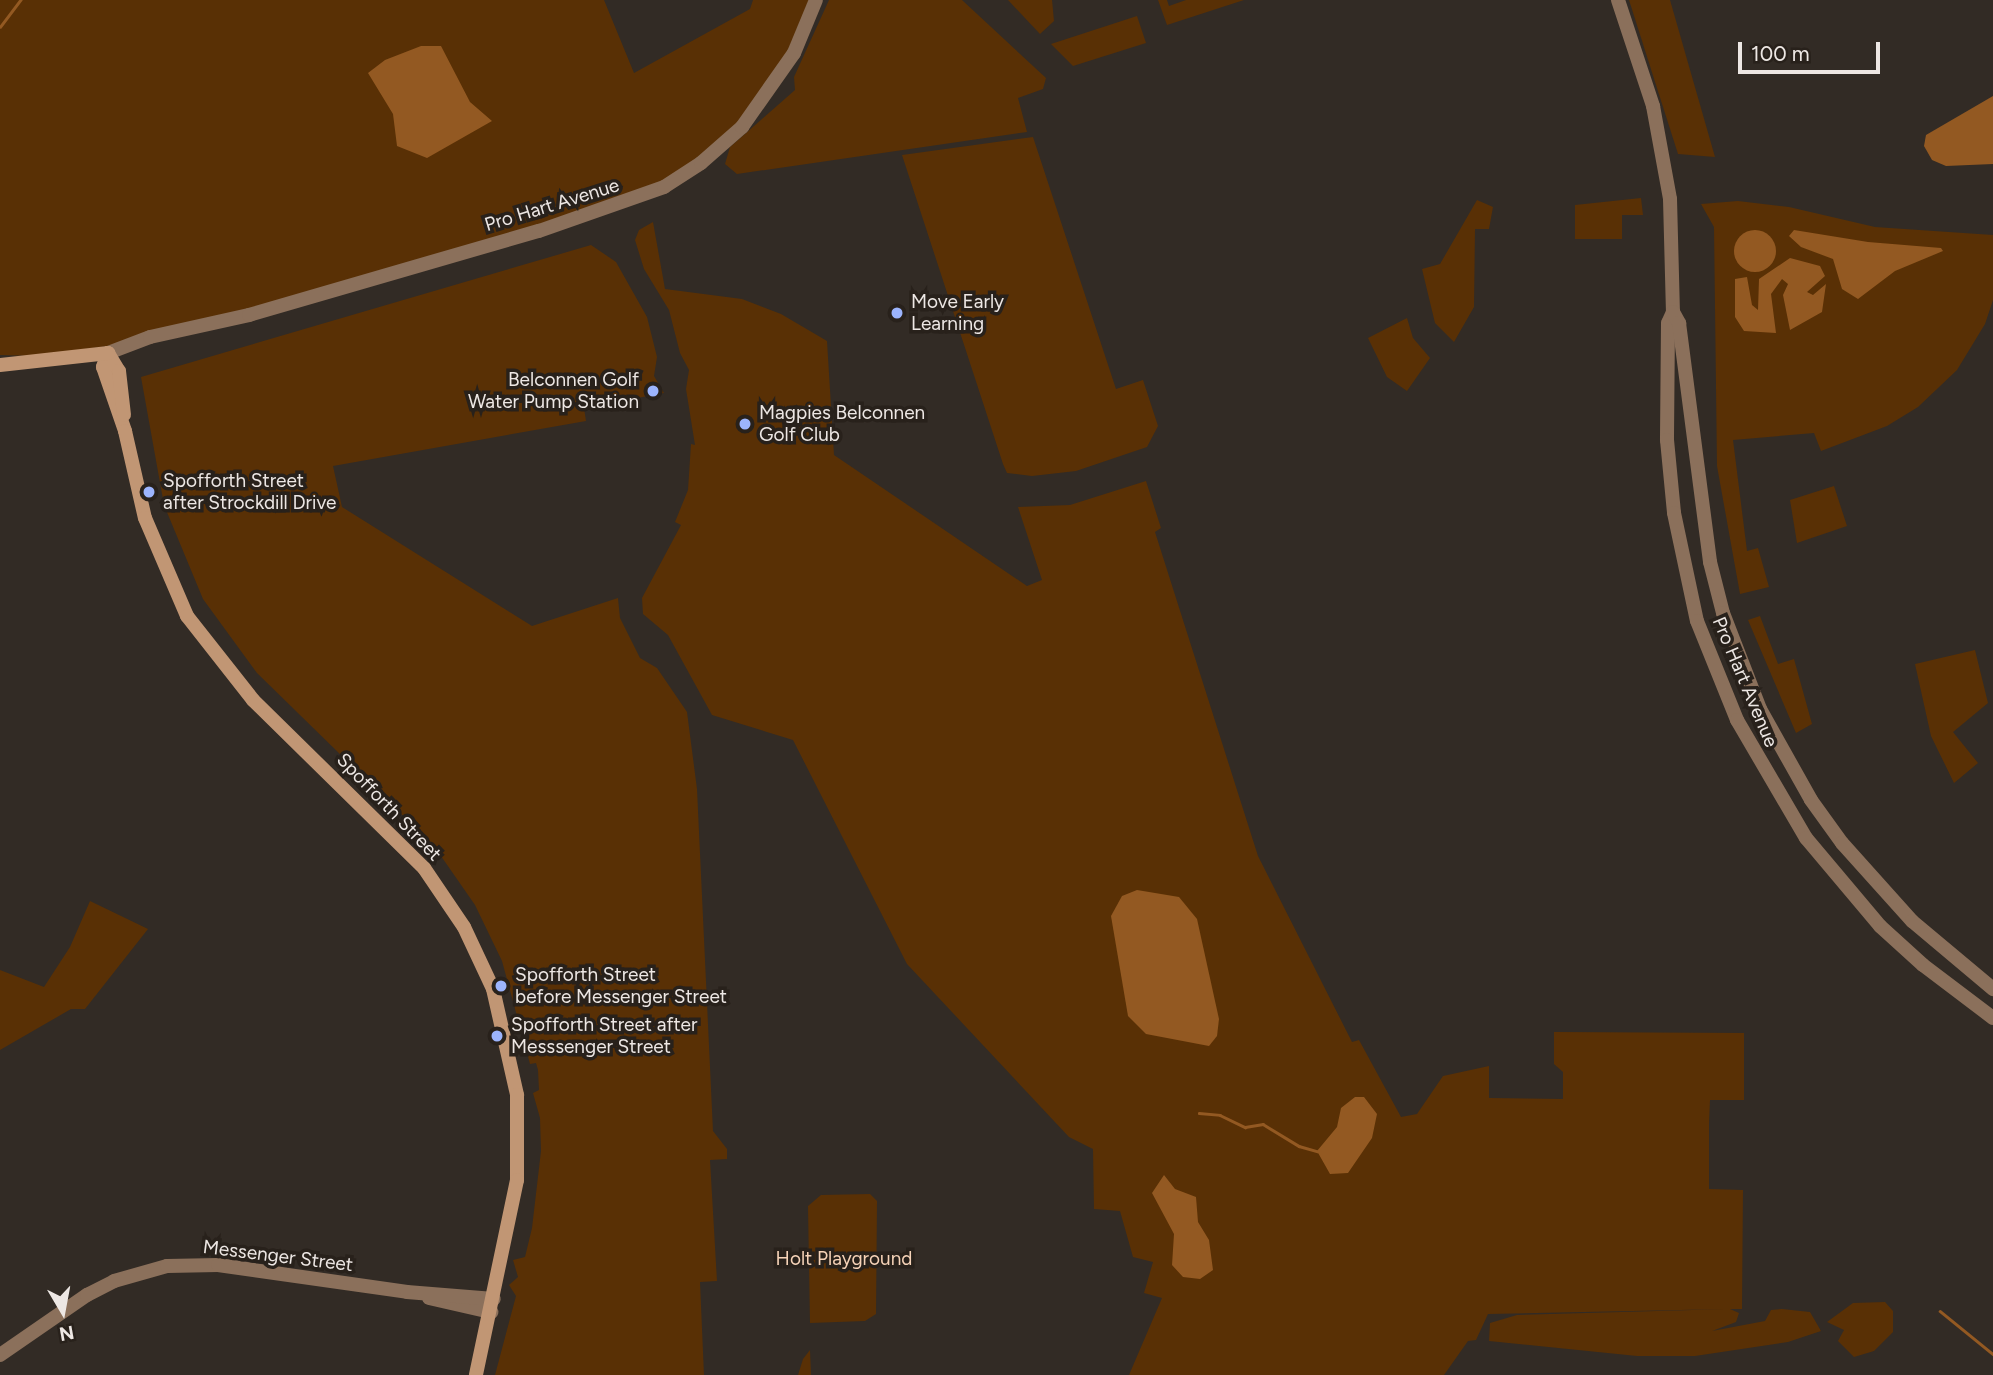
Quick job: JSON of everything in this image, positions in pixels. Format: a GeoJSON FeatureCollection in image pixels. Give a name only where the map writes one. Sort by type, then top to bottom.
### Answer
{"type":"FeatureCollection","features":[{"type":"Feature","properties":{"kind":"main road"},"geometry":{"type":"LineString","coordinates":[[0,365],[108,353]]}},
{"type":"Feature","properties":{"kind":"main road","name":"Spofforth Street"},"geometry":{"type":"LineString","coordinates":[[108,353],[121,380],[125,431],[157,552],[194,626],[253,700],[401,841],[444,896],[480,958],[511,1056],[519,1138],[511,1223],[476,1375]]}},
{"type":"Feature","properties":{"kind":"street","name":"Pro Hart Avenue"},"geometry":{"type":"LineString","coordinates":[[108,353],[150,337],[213,324],[602,212],[664,187],[701,163],[742,127],[794,53],[816,0]]}},
{"type":"Feature","properties":{"kind":"street","name":"Pro Hart Avenue"},"geometry":{"type":"LineString","coordinates":[[1618,0],[1660,135],[1670,200],[1673,312],[1681,335],[1710,562],[1739,661],[1760,709],[1811,800],[1850,853],[1912,921],[1993,989]]}},
{"type":"Feature","properties":{"kind":"street","name":"Pro Hart Avenue"},"geometry":{"type":"LineString","coordinates":[[1673,312],[1668,323],[1667,440],[1674,513],[1697,621],[1737,720],[1790,814],[1841,883],[1923,965],[1993,1018]]}},
{"type":"Feature","properties":{"kind":"street","name":"Messenger Street"},"geometry":{"type":"LineString","coordinates":[[0,1355],[87,1295],[114,1281],[167,1266],[218,1265],[492,1305]]}},
{"type":"Feature","properties":{"kind":"green space"},"geometry":{"type":"Polygon","coordinates":[[[0,0],[604,0],[634,73],[750,9],[753,0],[816,0],[771,91],[701,163],[615,208],[131,343],[33,356],[0,355],[0,0]]]}},
{"type":"Feature","properties":{"kind":"green space"},"geometry":{"type":"Polygon","coordinates":[[[829,0],[962,0],[1046,78],[1043,89],[1018,98],[1027,132],[737,174],[725,164],[730,147],[795,90],[794,77],[829,0]]]}},
{"type":"Feature","properties":{"kind":"green space"},"geometry":{"type":"Polygon","coordinates":[[[1008,0],[1052,0],[1054,21],[1040,34],[1008,0]]]}},
{"type":"Feature","properties":{"kind":"green space"},"geometry":{"type":"Polygon","coordinates":[[[1158,0],[1167,0],[1169,6],[1186,0],[1244,0],[1167,25],[1158,0]]]}},
{"type":"Feature","properties":{"kind":"green space"},"geometry":{"type":"Polygon","coordinates":[[[1629,0],[1670,0],[1715,157],[1678,154],[1629,0]]]}},
{"type":"Feature","properties":{"kind":"green space"},"geometry":{"type":"Polygon","coordinates":[[[1137,16],[1146,43],[1073,66],[1051,44],[1137,16]]]}},
{"type":"Feature","properties":{"kind":"green space"},"geometry":{"type":"Polygon","coordinates":[[[1033,137],[1116,389],[1143,380],[1158,426],[1147,447],[1076,471],[1032,476],[1007,473],[1003,464],[902,155],[1033,137]]]}},
{"type":"Feature","properties":{"kind":"green space"},"geometry":{"type":"Polygon","coordinates":[[[1641,198],[1643,215],[1622,215],[1622,239],[1575,239],[1575,205],[1641,198]]]}},
{"type":"Feature","properties":{"kind":"green space"},"geometry":{"type":"Polygon","coordinates":[[[1477,200],[1493,207],[1489,229],[1475,229],[1474,307],[1454,342],[1435,323],[1422,269],[1440,264],[1477,200]]]}},
{"type":"Feature","properties":{"kind":"green space"},"geometry":{"type":"Polygon","coordinates":[[[1738,201],[1789,207],[1875,227],[1993,235],[1993,300],[1985,324],[1957,370],[1918,407],[1887,426],[1821,451],[1814,433],[1733,440],[1747,551],[1758,548],[1769,587],[1740,594],[1717,466],[1714,227],[1701,204],[1738,201]]]}},
{"type":"Feature","properties":{"kind":"green space"},"geometry":{"type":"Polygon","coordinates":[[[653,222],[665,289],[742,299],[781,314],[827,341],[834,455],[1027,586],[1042,580],[1018,507],[1070,505],[1146,481],[1161,528],[1155,532],[1258,856],[1352,1042],[1359,1040],[1401,1117],[1417,1114],[1443,1076],[1489,1066],[1489,1098],[1563,1099],[1563,1072],[1554,1064],[1554,1032],[1744,1033],[1744,1100],[1710,1100],[1709,1124],[1709,1189],[1743,1190],[1742,1309],[1730,1309],[1739,1313],[1736,1322],[1712,1331],[1765,1321],[1771,1310],[1782,1309],[1810,1312],[1821,1331],[1788,1342],[1695,1356],[1637,1356],[1489,1341],[1490,1323],[1517,1315],[1728,1309],[1488,1314],[1476,1340],[1468,1341],[1444,1375],[1129,1375],[1162,1298],[1144,1293],[1153,1262],[1133,1257],[1120,1211],[1094,1209],[1093,1149],[1069,1137],[907,964],[793,740],[712,715],[668,635],[643,614],[642,598],[681,525],[675,522],[688,490],[691,444],[695,445],[686,389],[689,370],[680,353],[669,310],[644,269],[635,240],[639,230],[653,222]]]}},
{"type":"Feature","properties":{"kind":"green space"},"geometry":{"type":"Polygon","coordinates":[[[591,245],[616,262],[647,317],[657,357],[654,376],[664,393],[584,408],[586,421],[333,466],[342,507],[532,626],[618,598],[620,618],[640,658],[657,668],[687,712],[697,789],[713,1131],[727,1149],[727,1159],[710,1160],[717,1281],[700,1282],[704,1375],[495,1375],[516,1296],[509,1285],[518,1277],[513,1260],[525,1257],[532,1228],[541,1151],[540,1118],[533,1093],[539,1090],[538,1070],[536,1063],[530,1064],[502,961],[475,905],[434,846],[257,673],[203,599],[164,505],[141,377],[591,245]]]}},
{"type":"Feature","properties":{"kind":"green space"},"geometry":{"type":"Polygon","coordinates":[[[1407,318],[1413,338],[1430,358],[1407,391],[1387,377],[1368,338],[1407,318]]]}},
{"type":"Feature","properties":{"kind":"green space"},"geometry":{"type":"Polygon","coordinates":[[[1834,486],[1847,526],[1797,543],[1790,500],[1834,486]]]}},
{"type":"Feature","properties":{"kind":"green space"},"geometry":{"type":"Polygon","coordinates":[[[1760,616],[1778,664],[1794,659],[1812,724],[1796,733],[1748,620],[1760,616]]]}},
{"type":"Feature","properties":{"kind":"green space"},"geometry":{"type":"Polygon","coordinates":[[[1975,650],[1988,703],[1953,732],[1978,763],[1954,783],[1931,736],[1915,664],[1975,650]]]}},
{"type":"Feature","properties":{"kind":"green space"},"geometry":{"type":"Polygon","coordinates":[[[90,901],[148,929],[85,1009],[71,1009],[0,1050],[0,970],[44,987],[70,947],[90,901]]]}},
{"type":"Feature","properties":{"kind":"green space","name":"Holt Playground"},"geometry":{"type":"Polygon","coordinates":[[[870,1194],[877,1201],[876,1314],[865,1321],[810,1323],[808,1206],[821,1195],[870,1194]]]}},
{"type":"Feature","properties":{"kind":"green space"},"geometry":{"type":"Polygon","coordinates":[[[1885,1302],[1893,1311],[1893,1332],[1874,1351],[1854,1357],[1838,1341],[1844,1330],[1827,1322],[1853,1303],[1885,1302]]]}},
{"type":"Feature","properties":{"kind":"green space"},"geometry":{"type":"Polygon","coordinates":[[[810,1350],[811,1375],[798,1375],[803,1359],[810,1350]]]}},
{"type":"Feature","properties":{"kind":"shaded area"},"geometry":{"type":"Polygon","coordinates":[[[421,46],[441,46],[470,102],[492,121],[427,158],[397,146],[393,114],[368,73],[385,60],[421,46]]]}},
{"type":"Feature","properties":{"kind":"shaded area"},"geometry":{"type":"Polygon","coordinates":[[[1993,96],[1993,164],[1946,166],[1932,160],[1924,146],[1926,135],[1993,96]]]}},
{"type":"Feature","properties":{"kind":"shaded area"},"geometry":{"type":"Polygon","coordinates":[[[1755,230],[1770,236],[1776,251],[1770,266],[1755,272],[1740,266],[1734,251],[1740,236],[1755,230]]]}},
{"type":"Feature","properties":{"kind":"shaded area"},"geometry":{"type":"Polygon","coordinates":[[[1794,230],[1868,242],[1941,248],[1943,251],[1895,271],[1858,299],[1842,289],[1833,259],[1801,247],[1789,236],[1794,230]]]}},
{"type":"Feature","properties":{"kind":"shaded area"},"geometry":{"type":"Polygon","coordinates":[[[1790,258],[1820,266],[1825,276],[1807,292],[1813,295],[1826,284],[1822,312],[1790,330],[1783,295],[1788,284],[1782,279],[1771,294],[1776,333],[1744,331],[1735,317],[1735,279],[1747,277],[1752,305],[1758,310],[1759,279],[1790,258]]]}},
{"type":"Feature","properties":{"kind":"shaded area"},"geometry":{"type":"Polygon","coordinates":[[[1137,890],[1179,897],[1197,919],[1219,1019],[1217,1036],[1209,1046],[1146,1034],[1128,1016],[1111,916],[1122,896],[1137,890]]]}},
{"type":"Feature","properties":{"kind":"shaded area"},"geometry":{"type":"Polygon","coordinates":[[[1355,1097],[1364,1097],[1377,1114],[1372,1138],[1348,1173],[1330,1174],[1317,1151],[1337,1127],[1341,1108],[1355,1097]]]}},
{"type":"Feature","properties":{"kind":"shaded area"},"geometry":{"type":"Polygon","coordinates":[[[1164,1175],[1175,1189],[1196,1197],[1198,1222],[1209,1240],[1213,1270],[1200,1279],[1183,1277],[1172,1265],[1174,1234],[1152,1193],[1164,1175]]]}},
{"type":"Feature","properties":{"kind":"waterway"},"geometry":{"type":"LineString","coordinates":[[0,27],[20,0]]}},
{"type":"Feature","properties":{"kind":"waterway"},"geometry":{"type":"LineString","coordinates":[[1199,1113],[1220,1115],[1245,1127],[1263,1124],[1299,1146],[1317,1151]]}},
{"type":"Feature","properties":{"kind":"waterway"},"geometry":{"type":"LineString","coordinates":[[1940,1311],[1993,1354]]}},
{"type":"Feature","properties":{"kind":"place","name":"Move Early Learning"},"geometry":{"type":"Point","coordinates":[897,313]}},
{"type":"Feature","properties":{"kind":"place","name":"Belconnen Golf Water Pump Station"},"geometry":{"type":"Point","coordinates":[653,391]}},
{"type":"Feature","properties":{"kind":"place","name":"Magpies Belconnen Golf Club"},"geometry":{"type":"Point","coordinates":[745,424]}},
{"type":"Feature","properties":{"kind":"place","name":"Spofforth Street after Strockdill Drive"},"geometry":{"type":"Point","coordinates":[149,492]}},
{"type":"Feature","properties":{"kind":"place","name":"Spofforth Street before Messenger Street"},"geometry":{"type":"Point","coordinates":[501,986]}},
{"type":"Feature","properties":{"kind":"place","name":"Spofforth Street after Messsenger Street"},"geometry":{"type":"Point","coordinates":[497,1036]}}]}
